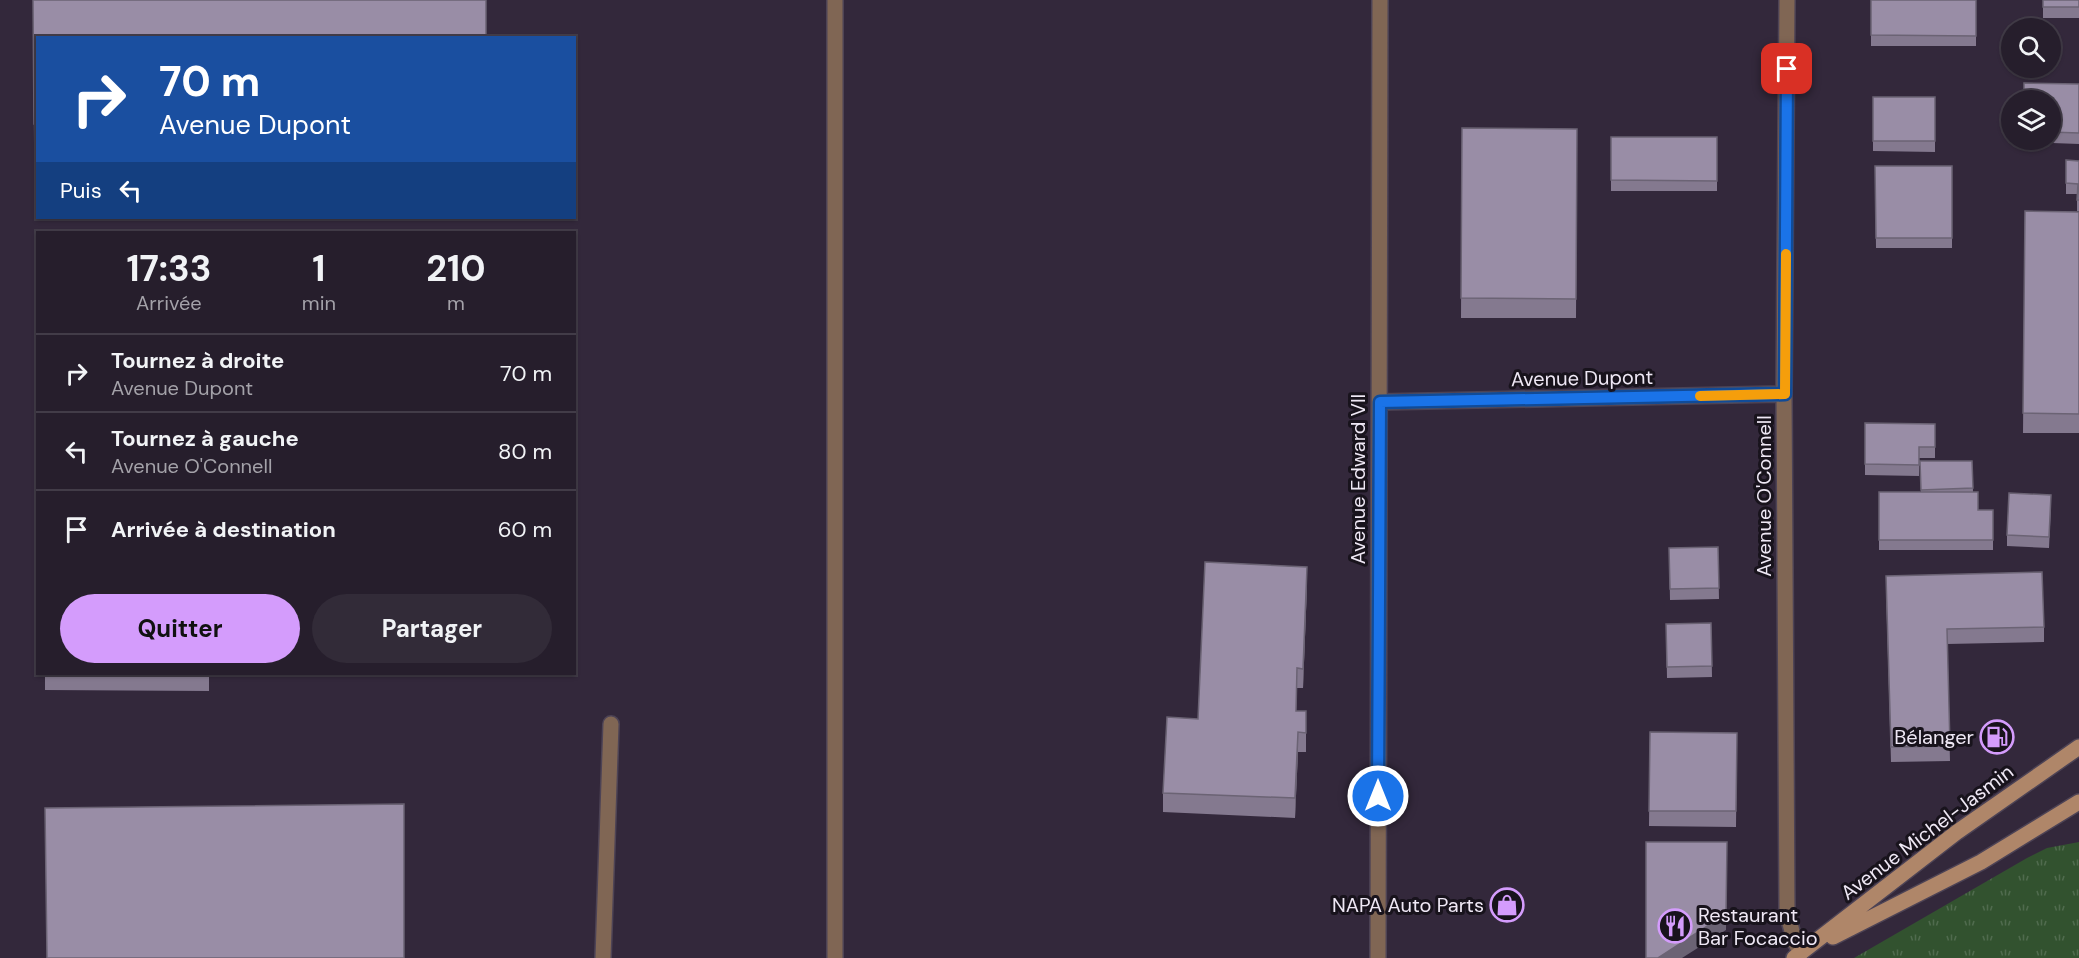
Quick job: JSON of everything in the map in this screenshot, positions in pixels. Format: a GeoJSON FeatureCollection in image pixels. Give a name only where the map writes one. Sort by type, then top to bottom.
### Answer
{"type":"FeatureCollection","features":[{"type":"Feature","properties":{"kind":"main road","name":"Avenue Michel-Jasmin"},"geometry":{"type":"LineString","coordinates":[[1798,956],[1957,832],[2079,747]]}},
{"type":"Feature","properties":{"kind":"main road","name":"Avenue Michel-Jasmin"},"geometry":{"type":"LineString","coordinates":[[1798,956],[1981,862],[2079,802]]}},
{"type":"Feature","properties":{"kind":"street"},"geometry":{"type":"LineString","coordinates":[[835,0],[835,958]]}},
{"type":"Feature","properties":{"kind":"street","name":"Avenue Edward VII"},"geometry":{"type":"LineString","coordinates":[[1378,958],[1380,0]]}},
{"type":"Feature","properties":{"kind":"street","name":"Avenue O'Connell"},"geometry":{"type":"LineString","coordinates":[[1787,0],[1785,394],[1787,913],[1798,956]]}},
{"type":"Feature","properties":{"kind":"street","name":"Avenue Dupont"},"geometry":{"type":"LineString","coordinates":[[1380,402],[1785,394]]}},
{"type":"Feature","properties":{"kind":"street"},"geometry":{"type":"LineString","coordinates":[[603,958],[611,724]]}},
{"type":"Feature","properties":{"kind":"green space"},"geometry":{"type":"Polygon","coordinates":[[[2079,842],[2079,958],[1854,958],[2027,858],[2047,848],[2079,842]]]}},
{"type":"Feature","properties":{"kind":"building"},"geometry":{"type":"Polygon","coordinates":[[[33,0],[486,0],[486,36],[36,36],[36,124],[34,124],[33,0]]]}},
{"type":"Feature","properties":{"kind":"building"},"geometry":{"type":"Polygon","coordinates":[[[1871,0],[1976,0],[1976,36],[1871,35],[1871,0]]]}},
{"type":"Feature","properties":{"kind":"building"},"geometry":{"type":"Polygon","coordinates":[[[2043,0],[2079,0],[2079,7],[2043,7],[2043,0]]]}},
{"type":"Feature","properties":{"kind":"building"},"geometry":{"type":"Polygon","coordinates":[[[2024,83],[2079,84],[2079,133],[2061,132],[2061,90],[2024,90],[2024,83]]]}},
{"type":"Feature","properties":{"kind":"building"},"geometry":{"type":"Polygon","coordinates":[[[1873,97],[1935,97],[1935,141],[1873,141],[1873,97]]]}},
{"type":"Feature","properties":{"kind":"building"},"geometry":{"type":"Polygon","coordinates":[[[1462,128],[1577,129],[1576,299],[1461,298],[1462,128]]]}},
{"type":"Feature","properties":{"kind":"building"},"geometry":{"type":"Polygon","coordinates":[[[1611,137],[1717,137],[1717,181],[1611,180],[1611,137]]]}},
{"type":"Feature","properties":{"kind":"building"},"geometry":{"type":"Polygon","coordinates":[[[2066,160],[2079,161],[2079,200],[2077,200],[2078,184],[2066,183],[2066,160]]]}},
{"type":"Feature","properties":{"kind":"building"},"geometry":{"type":"Polygon","coordinates":[[[1875,166],[1952,166],[1952,238],[1876,238],[1875,166]]]}},
{"type":"Feature","properties":{"kind":"building"},"geometry":{"type":"Polygon","coordinates":[[[2025,211],[2079,212],[2079,414],[2023,413],[2025,211]]]}},
{"type":"Feature","properties":{"kind":"building"},"geometry":{"type":"Polygon","coordinates":[[[1865,423],[1935,424],[1935,447],[1919,447],[1919,465],[1865,464],[1865,423]]]}},
{"type":"Feature","properties":{"kind":"building"},"geometry":{"type":"Polygon","coordinates":[[[1920,461],[1972,461],[1973,488],[1921,490],[1920,461]]]}},
{"type":"Feature","properties":{"kind":"building"},"geometry":{"type":"Polygon","coordinates":[[[1879,492],[1978,492],[1978,510],[1993,510],[1993,540],[1879,540],[1879,492]]]}},
{"type":"Feature","properties":{"kind":"building"},"geometry":{"type":"Polygon","coordinates":[[[2009,493],[2051,495],[2049,537],[2007,535],[2009,493]]]}},
{"type":"Feature","properties":{"kind":"building"},"geometry":{"type":"Polygon","coordinates":[[[1718,547],[1719,588],[1670,589],[1669,548],[1718,547]]]}},
{"type":"Feature","properties":{"kind":"building"},"geometry":{"type":"Polygon","coordinates":[[[1205,562],[1307,567],[1303,669],[1297,668],[1296,711],[1306,711],[1306,733],[1298,732],[1295,798],[1163,793],[1167,717],[1198,719],[1205,562]]]}},
{"type":"Feature","properties":{"kind":"building"},"geometry":{"type":"Polygon","coordinates":[[[2042,572],[2044,627],[1947,629],[1950,746],[1891,747],[1886,576],[2042,572]]]}},
{"type":"Feature","properties":{"kind":"building"},"geometry":{"type":"Polygon","coordinates":[[[1711,623],[1712,666],[1667,667],[1666,624],[1711,623]]]}},
{"type":"Feature","properties":{"kind":"building"},"geometry":{"type":"Polygon","coordinates":[[[1650,732],[1737,733],[1736,811],[1649,811],[1650,732]]]}},
{"type":"Feature","properties":{"kind":"building"},"geometry":{"type":"Polygon","coordinates":[[[404,804],[404,958],[47,958],[45,808],[404,804]]]}},
{"type":"Feature","properties":{"kind":"building"},"geometry":{"type":"Polygon","coordinates":[[[1646,842],[1727,842],[1726,914],[1658,958],[1646,958],[1646,842]]]}},
{"type":"Feature","properties":{"kind":"slow traffic"},"geometry":{"type":"LineString","coordinates":[[1700,396],[1785,394],[1786,254]]}},
{"type":"Feature","properties":{"kind":"place","name":"Bélanger"},"geometry":{"type":"Point","coordinates":[1997,737]}},
{"type":"Feature","properties":{"kind":"place","name":"NAPA Auto Parts"},"geometry":{"type":"Point","coordinates":[1507,905]}},
{"type":"Feature","properties":{"kind":"place","name":"Restaurant Bar Focaccio"},"geometry":{"type":"Point","coordinates":[1675,926]}},
{"type":"Feature","properties":{"kind":"route"},"geometry":{"type":"LineString","coordinates":[[1378,796],[1380,402],[1785,394],[1787,69]]}}]}
